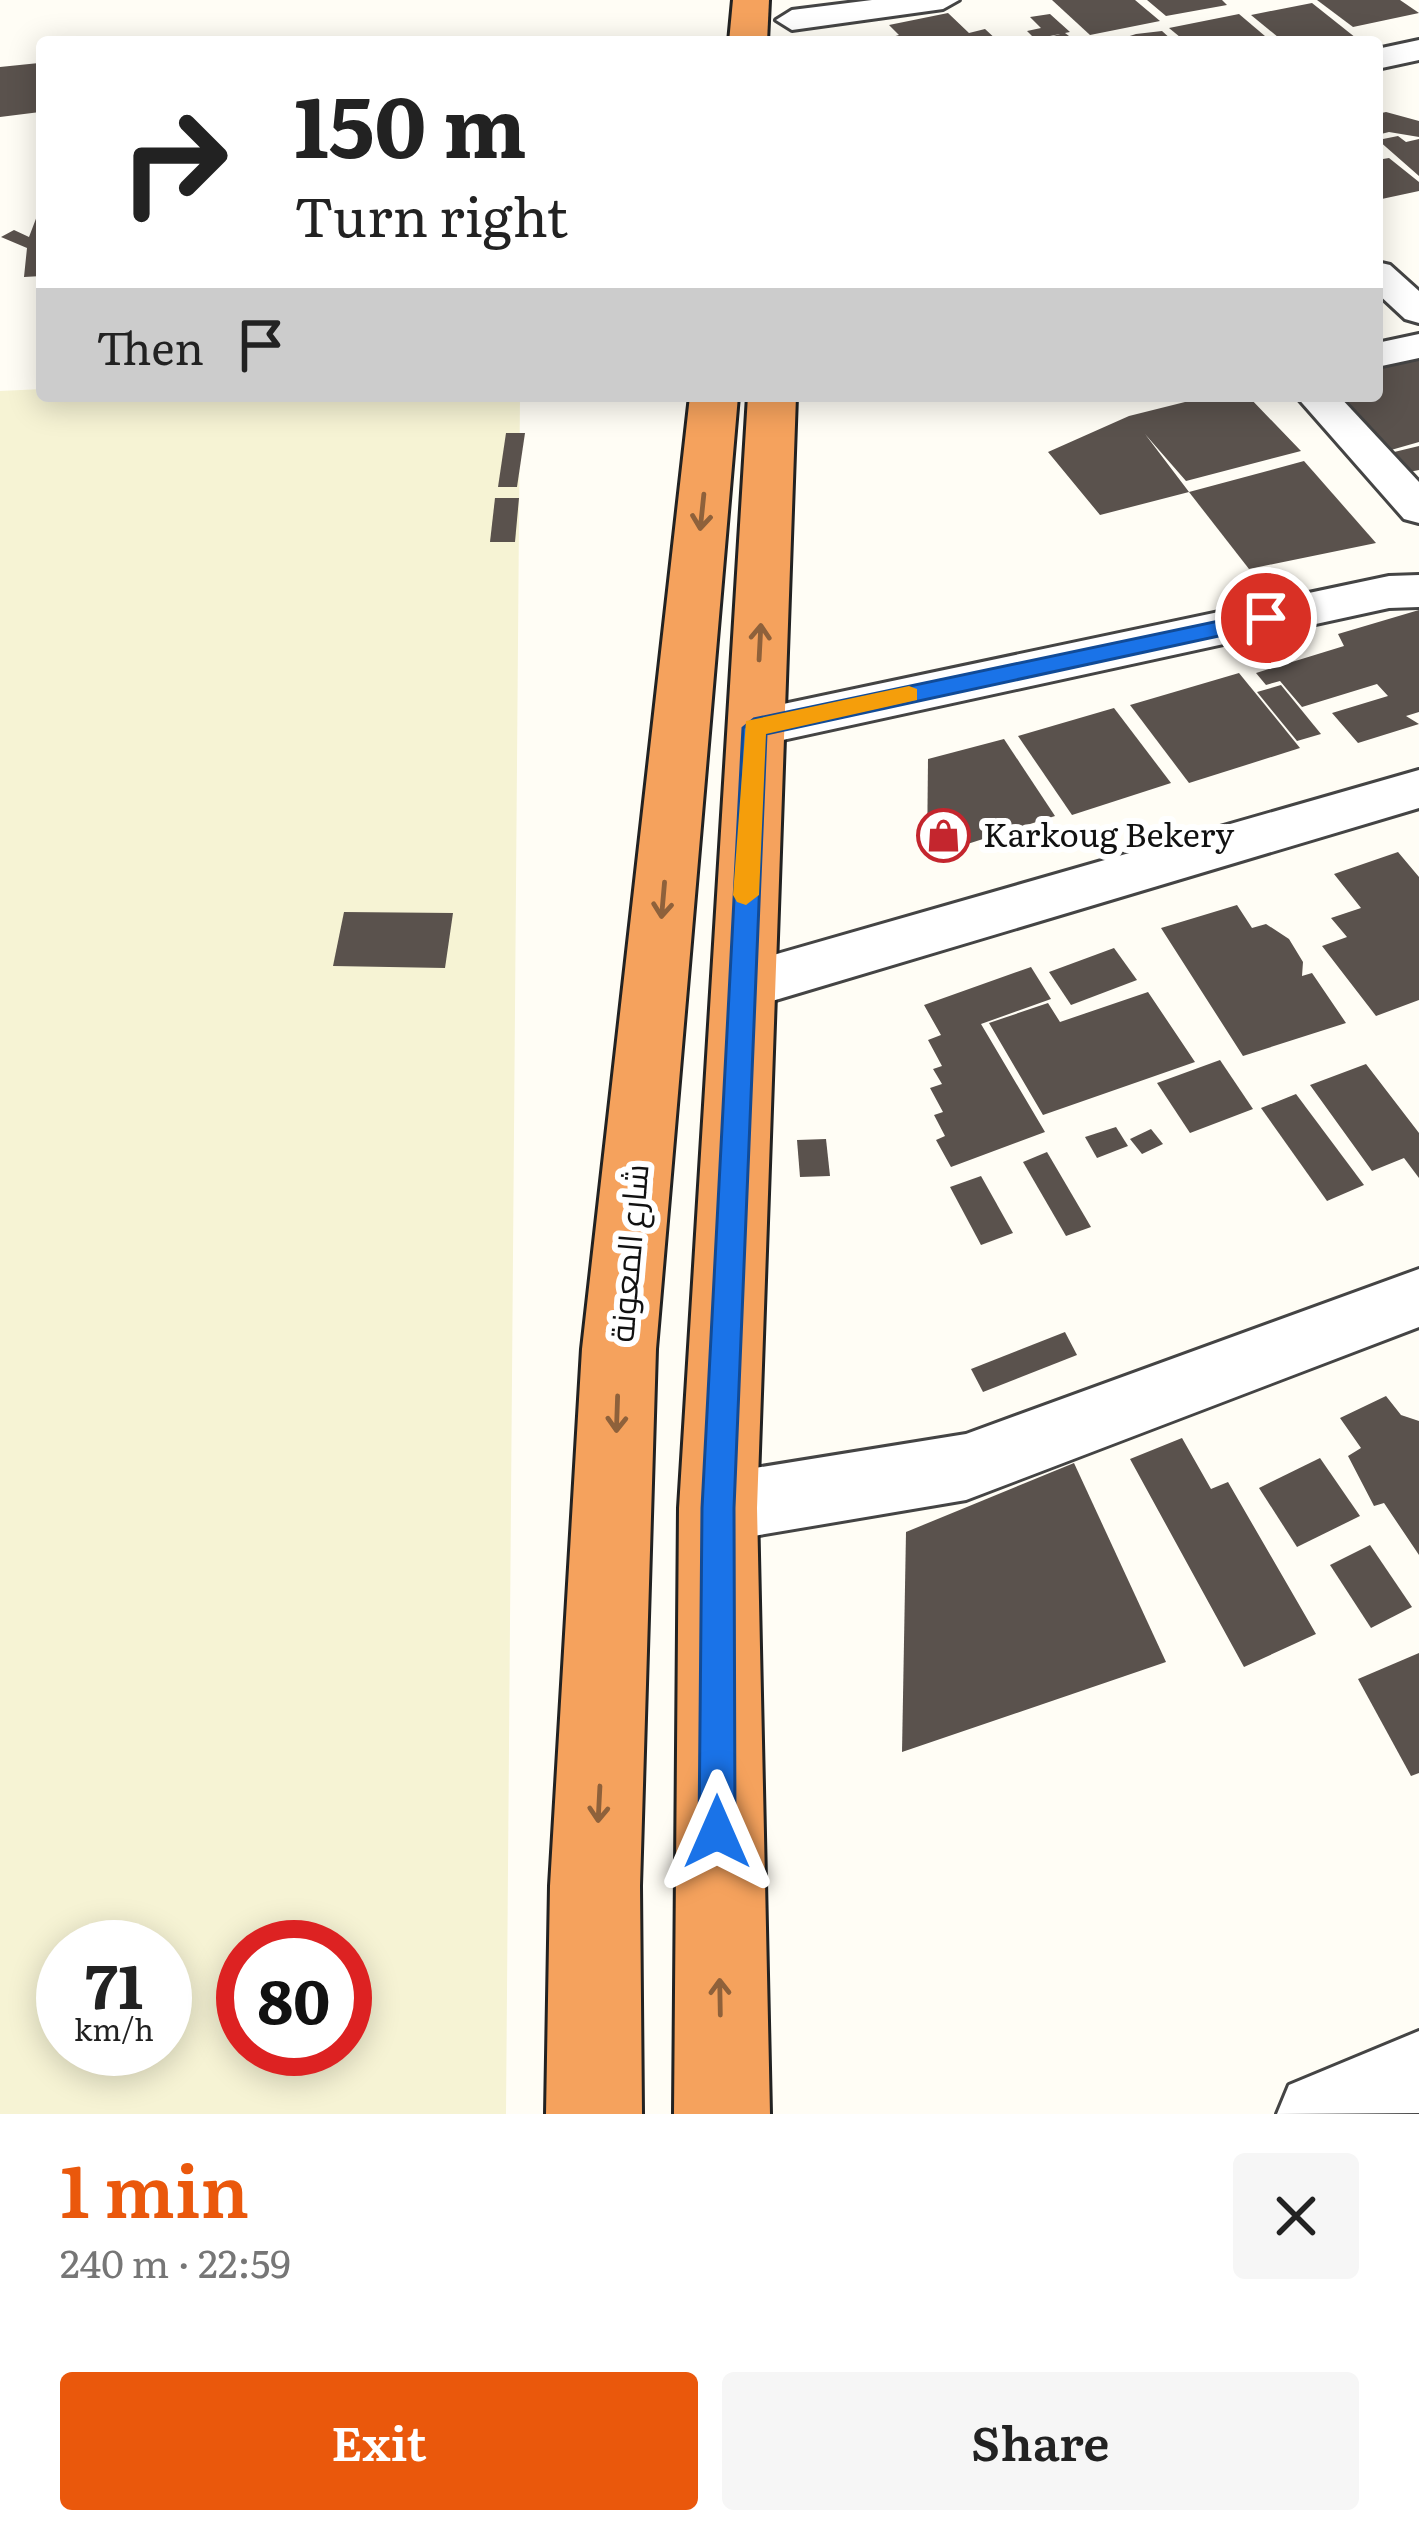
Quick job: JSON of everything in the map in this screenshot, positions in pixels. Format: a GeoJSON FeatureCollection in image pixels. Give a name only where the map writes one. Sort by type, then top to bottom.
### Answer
{"type":"FeatureCollection","features":[{"type":"Feature","properties":{"kind":"highway"},"geometry":{"type":"LineString","coordinates":[[748,36],[751,0]]}},
{"type":"Feature","properties":{"kind":"highway","name":"شارع المعونة"},"geometry":{"type":"LineString","coordinates":[[594,2114],[595,1886],[620,1349],[713,402]]}},
{"type":"Feature","properties":{"kind":"highway"},"geometry":{"type":"LineString","coordinates":[[722,2114],[718,1508],[772,402]]}},
{"type":"Feature","properties":{"kind":"street"},"geometry":{"type":"LineString","coordinates":[[792,21],[943,0]]}},
{"type":"Feature","properties":{"kind":"street"},"geometry":{"type":"LineString","coordinates":[[1383,57],[1419,50]]}},
{"type":"Feature","properties":{"kind":"street"},"geometry":{"type":"LineString","coordinates":[[1383,278],[1419,311]]}},
{"type":"Feature","properties":{"kind":"street"},"geometry":{"type":"LineString","coordinates":[[1383,354],[1419,346]]}},
{"type":"Feature","properties":{"kind":"street"},"geometry":{"type":"LineString","coordinates":[[1321,402],[1419,509]]}},
{"type":"Feature","properties":{"kind":"street"},"geometry":{"type":"LineString","coordinates":[[754,728],[1374,595],[1419,590]]}},
{"type":"Feature","properties":{"kind":"street"},"geometry":{"type":"LineString","coordinates":[[742,987],[1419,789]]}},
{"type":"Feature","properties":{"kind":"street"},"geometry":{"type":"LineString","coordinates":[[718,1508],[966,1467],[1419,1298]]}},
{"type":"Feature","properties":{"kind":"street"},"geometry":{"type":"LineString","coordinates":[[1318,2114],[1419,2072]]}},
{"type":"Feature","properties":{"kind":"shaded area"},"geometry":{"type":"Polygon","coordinates":[[[36,389],[36,402],[520,402],[506,2114],[0,2114],[0,391],[36,389]]]}},
{"type":"Feature","properties":{"kind":"building"},"geometry":{"type":"Polygon","coordinates":[[[1052,0],[1135,0],[1160,21],[1090,35],[1052,0]]]}},
{"type":"Feature","properties":{"kind":"building"},"geometry":{"type":"Polygon","coordinates":[[[1147,0],[1222,0],[1227,5],[1166,16],[1147,0]]]}},
{"type":"Feature","properties":{"kind":"building"},"geometry":{"type":"Polygon","coordinates":[[[1317,0],[1400,0],[1419,13],[1353,27],[1317,0]]]}},
{"type":"Feature","properties":{"kind":"building"},"geometry":{"type":"Polygon","coordinates":[[[1312,3],[1353,36],[1277,36],[1251,15],[1312,3]]]}},
{"type":"Feature","properties":{"kind":"building"},"geometry":{"type":"Polygon","coordinates":[[[948,13],[969,33],[985,29],[993,36],[896,36],[889,25],[948,13]]]}},
{"type":"Feature","properties":{"kind":"building"},"geometry":{"type":"Polygon","coordinates":[[[1050,14],[1069,36],[1032,36],[1027,31],[1041,28],[1030,17],[1050,14]]]}},
{"type":"Feature","properties":{"kind":"building"},"geometry":{"type":"Polygon","coordinates":[[[1239,14],[1265,36],[1179,36],[1169,28],[1239,14]]]}},
{"type":"Feature","properties":{"kind":"building"},"geometry":{"type":"Polygon","coordinates":[[[1162,31],[1168,36],[1130,36],[1162,31]]]}},
{"type":"Feature","properties":{"kind":"building"},"geometry":{"type":"Polygon","coordinates":[[[36,63],[36,112],[0,117],[0,67],[36,63]]]}},
{"type":"Feature","properties":{"kind":"building"},"geometry":{"type":"Polygon","coordinates":[[[1383,113],[1419,121],[1419,137],[1383,134],[1383,113]]]}},
{"type":"Feature","properties":{"kind":"building"},"geometry":{"type":"Polygon","coordinates":[[[1383,139],[1419,139],[1419,176],[1383,144],[1383,139]]]}},
{"type":"Feature","properties":{"kind":"building"},"geometry":{"type":"Polygon","coordinates":[[[1389,158],[1419,182],[1419,191],[1383,199],[1383,159],[1389,158]]]}},
{"type":"Feature","properties":{"kind":"building"},"geometry":{"type":"Polygon","coordinates":[[[36,219],[36,276],[24,277],[27,248],[1,237],[14,230],[29,237],[36,219]]]}},
{"type":"Feature","properties":{"kind":"building"},"geometry":{"type":"Polygon","coordinates":[[[1411,351],[1419,358],[1419,442],[1384,452],[1334,402],[1383,402],[1383,358],[1411,351]]]}},
{"type":"Feature","properties":{"kind":"building"},"geometry":{"type":"Polygon","coordinates":[[[1185,402],[1254,402],[1301,451],[1186,481],[1145,434],[1189,492],[1100,515],[1048,452],[1129,416],[1185,402]]]}},
{"type":"Feature","properties":{"kind":"building"},"geometry":{"type":"Polygon","coordinates":[[[506,433],[525,433],[517,487],[498,487],[506,433]]]}},
{"type":"Feature","properties":{"kind":"building"},"geometry":{"type":"Polygon","coordinates":[[[1419,446],[1419,470],[1409,472],[1390,453],[1419,446]]]}},
{"type":"Feature","properties":{"kind":"building"},"geometry":{"type":"Polygon","coordinates":[[[1304,461],[1376,543],[1249,569],[1189,492],[1304,461]]]}},
{"type":"Feature","properties":{"kind":"building"},"geometry":{"type":"Polygon","coordinates":[[[495,498],[519,498],[515,542],[490,542],[495,498]]]}},
{"type":"Feature","properties":{"kind":"building"},"geometry":{"type":"Polygon","coordinates":[[[1419,610],[1419,712],[1406,716],[1419,724],[1358,743],[1332,713],[1388,696],[1377,684],[1302,707],[1280,681],[1266,685],[1256,673],[1344,646],[1338,634],[1419,610]]]}},
{"type":"Feature","properties":{"kind":"building"},"geometry":{"type":"Polygon","coordinates":[[[1239,673],[1300,748],[1189,783],[1130,705],[1239,673]]]}},
{"type":"Feature","properties":{"kind":"building"},"geometry":{"type":"Polygon","coordinates":[[[1281,685],[1321,734],[1297,741],[1257,692],[1281,685]]]}},
{"type":"Feature","properties":{"kind":"building"},"geometry":{"type":"Polygon","coordinates":[[[1114,708],[1171,783],[1072,815],[1018,736],[1114,708]]]}},
{"type":"Feature","properties":{"kind":"building"},"geometry":{"type":"Polygon","coordinates":[[[1004,739],[1055,816],[927,857],[928,759],[1004,739]]]}},
{"type":"Feature","properties":{"kind":"building"},"geometry":{"type":"Polygon","coordinates":[[[1398,852],[1419,877],[1419,1000],[1376,1016],[1322,946],[1347,937],[1331,918],[1361,908],[1334,874],[1398,852]]]}},
{"type":"Feature","properties":{"kind":"building"},"geometry":{"type":"Polygon","coordinates":[[[1237,905],[1252,928],[1266,924],[1289,939],[1303,962],[1302,976],[1312,973],[1346,1023],[1243,1056],[1161,928],[1237,905]]]}},
{"type":"Feature","properties":{"kind":"building"},"geometry":{"type":"Polygon","coordinates":[[[344,912],[453,913],[445,968],[333,966],[344,912]]]}},
{"type":"Feature","properties":{"kind":"building"},"geometry":{"type":"Polygon","coordinates":[[[1114,948],[1137,980],[1071,1005],[1049,972],[1114,948]]]}},
{"type":"Feature","properties":{"kind":"building"},"geometry":{"type":"Polygon","coordinates":[[[1031,967],[1051,999],[981,1024],[1045,1132],[951,1167],[936,1140],[945,1136],[934,1115],[943,1112],[930,1088],[942,1084],[933,1069],[942,1066],[928,1040],[941,1035],[924,1005],[1031,967]]]}},
{"type":"Feature","properties":{"kind":"building"},"geometry":{"type":"Polygon","coordinates":[[[1148,992],[1195,1062],[1043,1115],[989,1023],[1048,1003],[1060,1022],[1148,992]]]}},
{"type":"Feature","properties":{"kind":"building"},"geometry":{"type":"Polygon","coordinates":[[[1220,1060],[1253,1109],[1190,1133],[1157,1083],[1220,1060]]]}},
{"type":"Feature","properties":{"kind":"building"},"geometry":{"type":"Polygon","coordinates":[[[1366,1064],[1419,1133],[1419,1178],[1404,1158],[1372,1171],[1310,1085],[1366,1064]]]}},
{"type":"Feature","properties":{"kind":"building"},"geometry":{"type":"Polygon","coordinates":[[[1296,1094],[1364,1185],[1327,1201],[1261,1108],[1296,1094]]]}},
{"type":"Feature","properties":{"kind":"building"},"geometry":{"type":"Polygon","coordinates":[[[1116,1127],[1128,1146],[1097,1158],[1085,1137],[1116,1127]]]}},
{"type":"Feature","properties":{"kind":"building"},"geometry":{"type":"Polygon","coordinates":[[[1151,1129],[1163,1144],[1142,1154],[1130,1139],[1151,1129]]]}},
{"type":"Feature","properties":{"kind":"building"},"geometry":{"type":"Polygon","coordinates":[[[826,1139],[830,1176],[800,1177],[797,1140],[826,1139]]]}},
{"type":"Feature","properties":{"kind":"building"},"geometry":{"type":"Polygon","coordinates":[[[1047,1152],[1091,1227],[1066,1236],[1023,1162],[1047,1152]]]}},
{"type":"Feature","properties":{"kind":"building"},"geometry":{"type":"Polygon","coordinates":[[[981,1176],[1013,1233],[981,1245],[950,1187],[981,1176]]]}},
{"type":"Feature","properties":{"kind":"building"},"geometry":{"type":"Polygon","coordinates":[[[1065,1332],[1077,1355],[983,1392],[971,1369],[1065,1332]]]}},
{"type":"Feature","properties":{"kind":"building"},"geometry":{"type":"Polygon","coordinates":[[[1386,1396],[1401,1415],[1419,1421],[1419,1555],[1384,1503],[1374,1506],[1348,1456],[1361,1448],[1340,1418],[1386,1396]]]}},
{"type":"Feature","properties":{"kind":"building"},"geometry":{"type":"Polygon","coordinates":[[[1182,1438],[1211,1489],[1228,1482],[1316,1634],[1244,1667],[1130,1459],[1182,1438]]]}},
{"type":"Feature","properties":{"kind":"building"},"geometry":{"type":"Polygon","coordinates":[[[1320,1458],[1360,1516],[1297,1547],[1259,1488],[1320,1458]]]}},
{"type":"Feature","properties":{"kind":"building"},"geometry":{"type":"Polygon","coordinates":[[[1074,1463],[1166,1662],[902,1752],[906,1532],[1074,1463]]]}},
{"type":"Feature","properties":{"kind":"building"},"geometry":{"type":"Polygon","coordinates":[[[1370,1545],[1412,1607],[1371,1628],[1330,1565],[1370,1545]]]}},
{"type":"Feature","properties":{"kind":"building"},"geometry":{"type":"Polygon","coordinates":[[[1419,1653],[1419,1773],[1411,1776],[1358,1679],[1419,1653]]]}},
{"type":"Feature","properties":{"kind":"slow traffic"},"geometry":{"type":"LineString","coordinates":[[746,895],[754,728],[909,695]]}},
{"type":"Feature","properties":{"kind":"place","name":"Karkoug Bekery"},"geometry":{"type":"Point","coordinates":[944,835]}},
{"type":"Feature","properties":{"kind":"route"},"geometry":{"type":"LineString","coordinates":[[717,1832],[718,1508],[754,728],[1266,618]]}}]}
